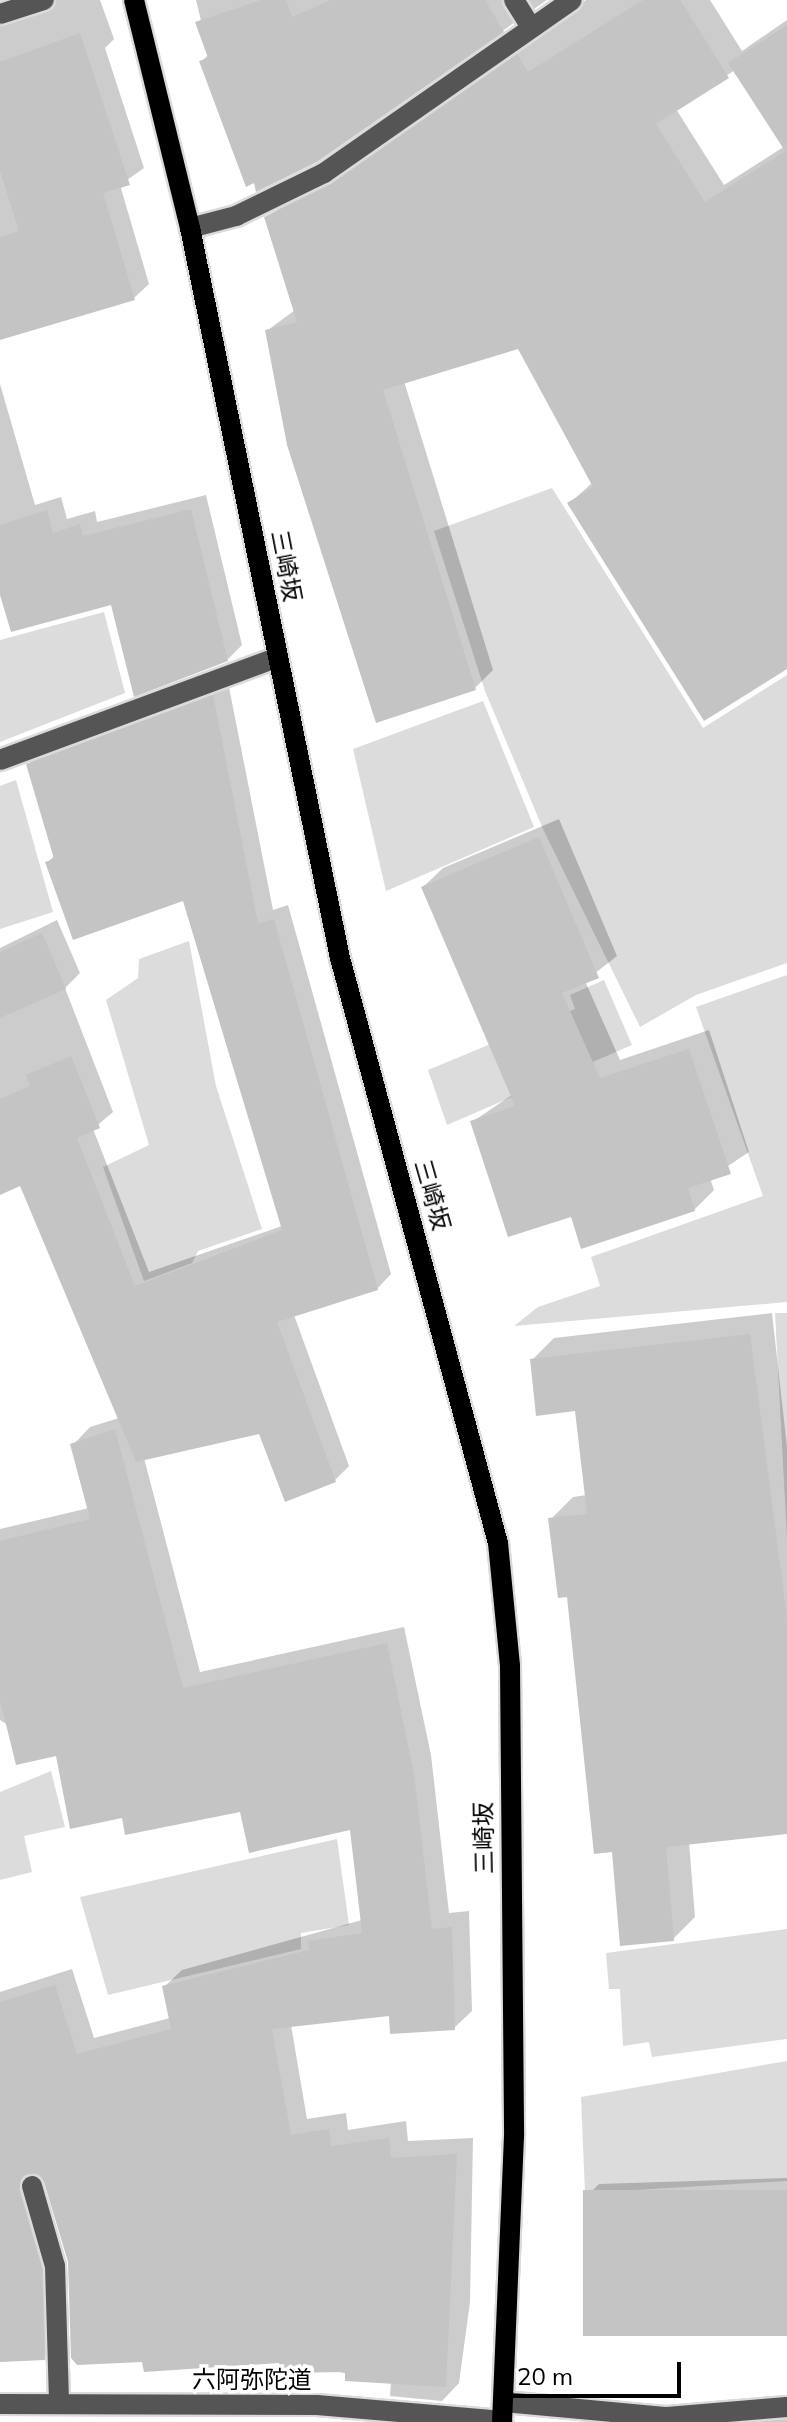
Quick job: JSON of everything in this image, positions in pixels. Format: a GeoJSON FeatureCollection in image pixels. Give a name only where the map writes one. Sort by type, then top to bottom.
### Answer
{"type":"FeatureCollection","features":[{"type":"Feature","properties":{"kind":"main road","name":"三崎坂"},"geometry":{"type":"LineString","coordinates":[[134,0],[190,228],[340,958],[498,1543],[510,1666],[514,2136],[503,2415]]}},
{"type":"Feature","properties":{"kind":"street"},"geometry":{"type":"LineString","coordinates":[[0,14],[44,0]]}},
{"type":"Feature","properties":{"kind":"street"},"geometry":{"type":"LineString","coordinates":[[514,0],[531,27]]}},
{"type":"Feature","properties":{"kind":"street"},"geometry":{"type":"LineString","coordinates":[[190,228],[236,216],[324,173],[572,0]]}},
{"type":"Feature","properties":{"kind":"street"},"geometry":{"type":"LineString","coordinates":[[0,760],[278,657]]}},
{"type":"Feature","properties":{"kind":"street"},"geometry":{"type":"LineString","coordinates":[[32,2186],[55,2266],[59,2404]]}},
{"type":"Feature","properties":{"kind":"street","name":"六阿弥陀道"},"geometry":{"type":"LineString","coordinates":[[0,2404],[317,2405],[503,2415],[667,2417],[787,2407]]}},
{"type":"Feature","properties":{"kind":"shaded area"},"geometry":{"type":"Polygon","coordinates":[[[552,488],[703,728],[787,675],[787,963],[696,995],[640,1027],[543,829],[485,691],[434,531],[552,488]]]}},
{"type":"Feature","properties":{"kind":"shaded area"},"geometry":{"type":"Polygon","coordinates":[[[104,612],[125,693],[0,742],[0,640],[104,612]]]}},
{"type":"Feature","properties":{"kind":"shaded area"},"geometry":{"type":"Polygon","coordinates":[[[483,701],[534,827],[386,891],[353,749],[483,701]]]}},
{"type":"Feature","properties":{"kind":"shaded area"},"geometry":{"type":"Polygon","coordinates":[[[16,780],[53,912],[0,929],[0,786],[16,780]]]}},
{"type":"Feature","properties":{"kind":"shaded area"},"geometry":{"type":"Polygon","coordinates":[[[189,941],[216,1086],[262,1229],[198,1251],[192,1263],[144,1281],[103,1167],[149,1145],[106,1000],[138,978],[139,959],[189,941]]]}},
{"type":"Feature","properties":{"kind":"shaded area"},"geometry":{"type":"Polygon","coordinates":[[[787,975],[787,1302],[514,1326],[538,1307],[600,1286],[591,1257],[763,1196],[696,1007],[787,975]]]}},
{"type":"Feature","properties":{"kind":"shaded area"},"geometry":{"type":"Polygon","coordinates":[[[604,980],[632,1045],[447,1125],[428,1070],[575,1009],[570,995],[604,980]]]}},
{"type":"Feature","properties":{"kind":"shaded area"},"geometry":{"type":"Polygon","coordinates":[[[775,1313],[787,1313],[787,1538],[775,1313]]]}},
{"type":"Feature","properties":{"kind":"shaded area"},"geometry":{"type":"Polygon","coordinates":[[[51,1771],[65,1827],[24,1836],[32,1872],[0,1880],[0,1792],[51,1771]]]}},
{"type":"Feature","properties":{"kind":"shaded area"},"geometry":{"type":"Polygon","coordinates":[[[337,1839],[349,1925],[301,1933],[301,1949],[108,1995],[80,1897],[337,1839]]]}},
{"type":"Feature","properties":{"kind":"shaded area"},"geometry":{"type":"Polygon","coordinates":[[[787,1929],[787,2039],[652,2057],[649,2042],[623,2046],[620,1989],[609,1989],[606,1953],[787,1929]]]}},
{"type":"Feature","properties":{"kind":"shaded area"},"geometry":{"type":"Polygon","coordinates":[[[787,2061],[787,2181],[585,2193],[581,2097],[787,2061]]]}},
{"type":"Feature","properties":{"kind":"building"},"geometry":{"type":"Polygon","coordinates":[[[261,0],[286,0],[292,17],[331,0],[485,0],[504,32],[317,162],[256,192],[254,183],[246,187],[199,61],[208,58],[195,22],[261,0]]]}},
{"type":"Feature","properties":{"kind":"building"},"geometry":{"type":"Polygon","coordinates":[[[643,0],[680,0],[729,78],[656,124],[705,202],[785,151],[728,63],[787,25],[787,669],[704,721],[567,503],[593,487],[518,349],[383,390],[476,690],[376,723],[287,445],[265,330],[297,322],[264,217],[331,184],[517,54],[528,72],[643,0]]]}},
{"type":"Feature","properties":{"kind":"building"},"geometry":{"type":"Polygon","coordinates":[[[80,33],[130,185],[103,193],[135,300],[0,340],[0,237],[19,231],[0,171],[0,62],[80,33]]]}},
{"type":"Feature","properties":{"kind":"building"},"geometry":{"type":"Polygon","coordinates":[[[191,509],[228,661],[134,697],[111,605],[11,632],[0,595],[0,525],[47,510],[53,533],[80,524],[83,536],[191,509]]]}},
{"type":"Feature","properties":{"kind":"building"},"geometry":{"type":"Polygon","coordinates":[[[213,695],[258,923],[274,919],[378,1290],[277,1322],[336,1482],[285,1502],[259,1434],[136,1462],[20,1186],[0,1195],[0,1099],[30,1086],[26,1075],[71,1056],[100,1128],[77,1138],[135,1286],[282,1230],[183,901],[73,940],[45,862],[54,859],[26,764],[213,695]]]}},
{"type":"Feature","properties":{"kind":"building"},"geometry":{"type":"Polygon","coordinates":[[[539,837],[599,978],[562,993],[600,1078],[689,1049],[731,1174],[688,1188],[695,1211],[581,1249],[571,1217],[508,1237],[470,1121],[515,1106],[421,887],[539,837]]]}},
{"type":"Feature","properties":{"kind":"building"},"geometry":{"type":"Polygon","coordinates":[[[42,933],[66,989],[0,1018],[0,952],[42,933]]]}},
{"type":"Feature","properties":{"kind":"building"},"geometry":{"type":"Polygon","coordinates":[[[750,1334],[787,1618],[787,1834],[666,1847],[674,1941],[620,1946],[612,1852],[594,1854],[567,1597],[558,1598],[548,1518],[587,1514],[575,1411],[536,1416],[530,1359],[750,1334]]]}},
{"type":"Feature","properties":{"kind":"building"},"geometry":{"type":"Polygon","coordinates":[[[115,1429],[183,1688],[387,1643],[414,1774],[432,1929],[452,1927],[455,2030],[390,2034],[389,2016],[272,2029],[291,2135],[329,2129],[331,2146],[389,2138],[391,2158],[457,2154],[446,2387],[345,2381],[345,2372],[279,2373],[279,2363],[144,2372],[142,2362],[77,2365],[71,2358],[68,2262],[44,2182],[34,2173],[23,2176],[19,2189],[42,2268],[45,2360],[0,2362],[0,2002],[55,1985],[77,2054],[171,2029],[162,1986],[309,1950],[308,1941],[362,1933],[350,1830],[249,1853],[240,1812],[125,1835],[122,1818],[70,1829],[56,1756],[16,1765],[0,1700],[0,1541],[90,1519],[70,1444],[115,1429]]]}},
{"type":"Feature","properties":{"kind":"building"},"geometry":{"type":"Polygon","coordinates":[[[583,2190],[787,2190],[787,2336],[583,2336],[583,2190]]]}}]}
